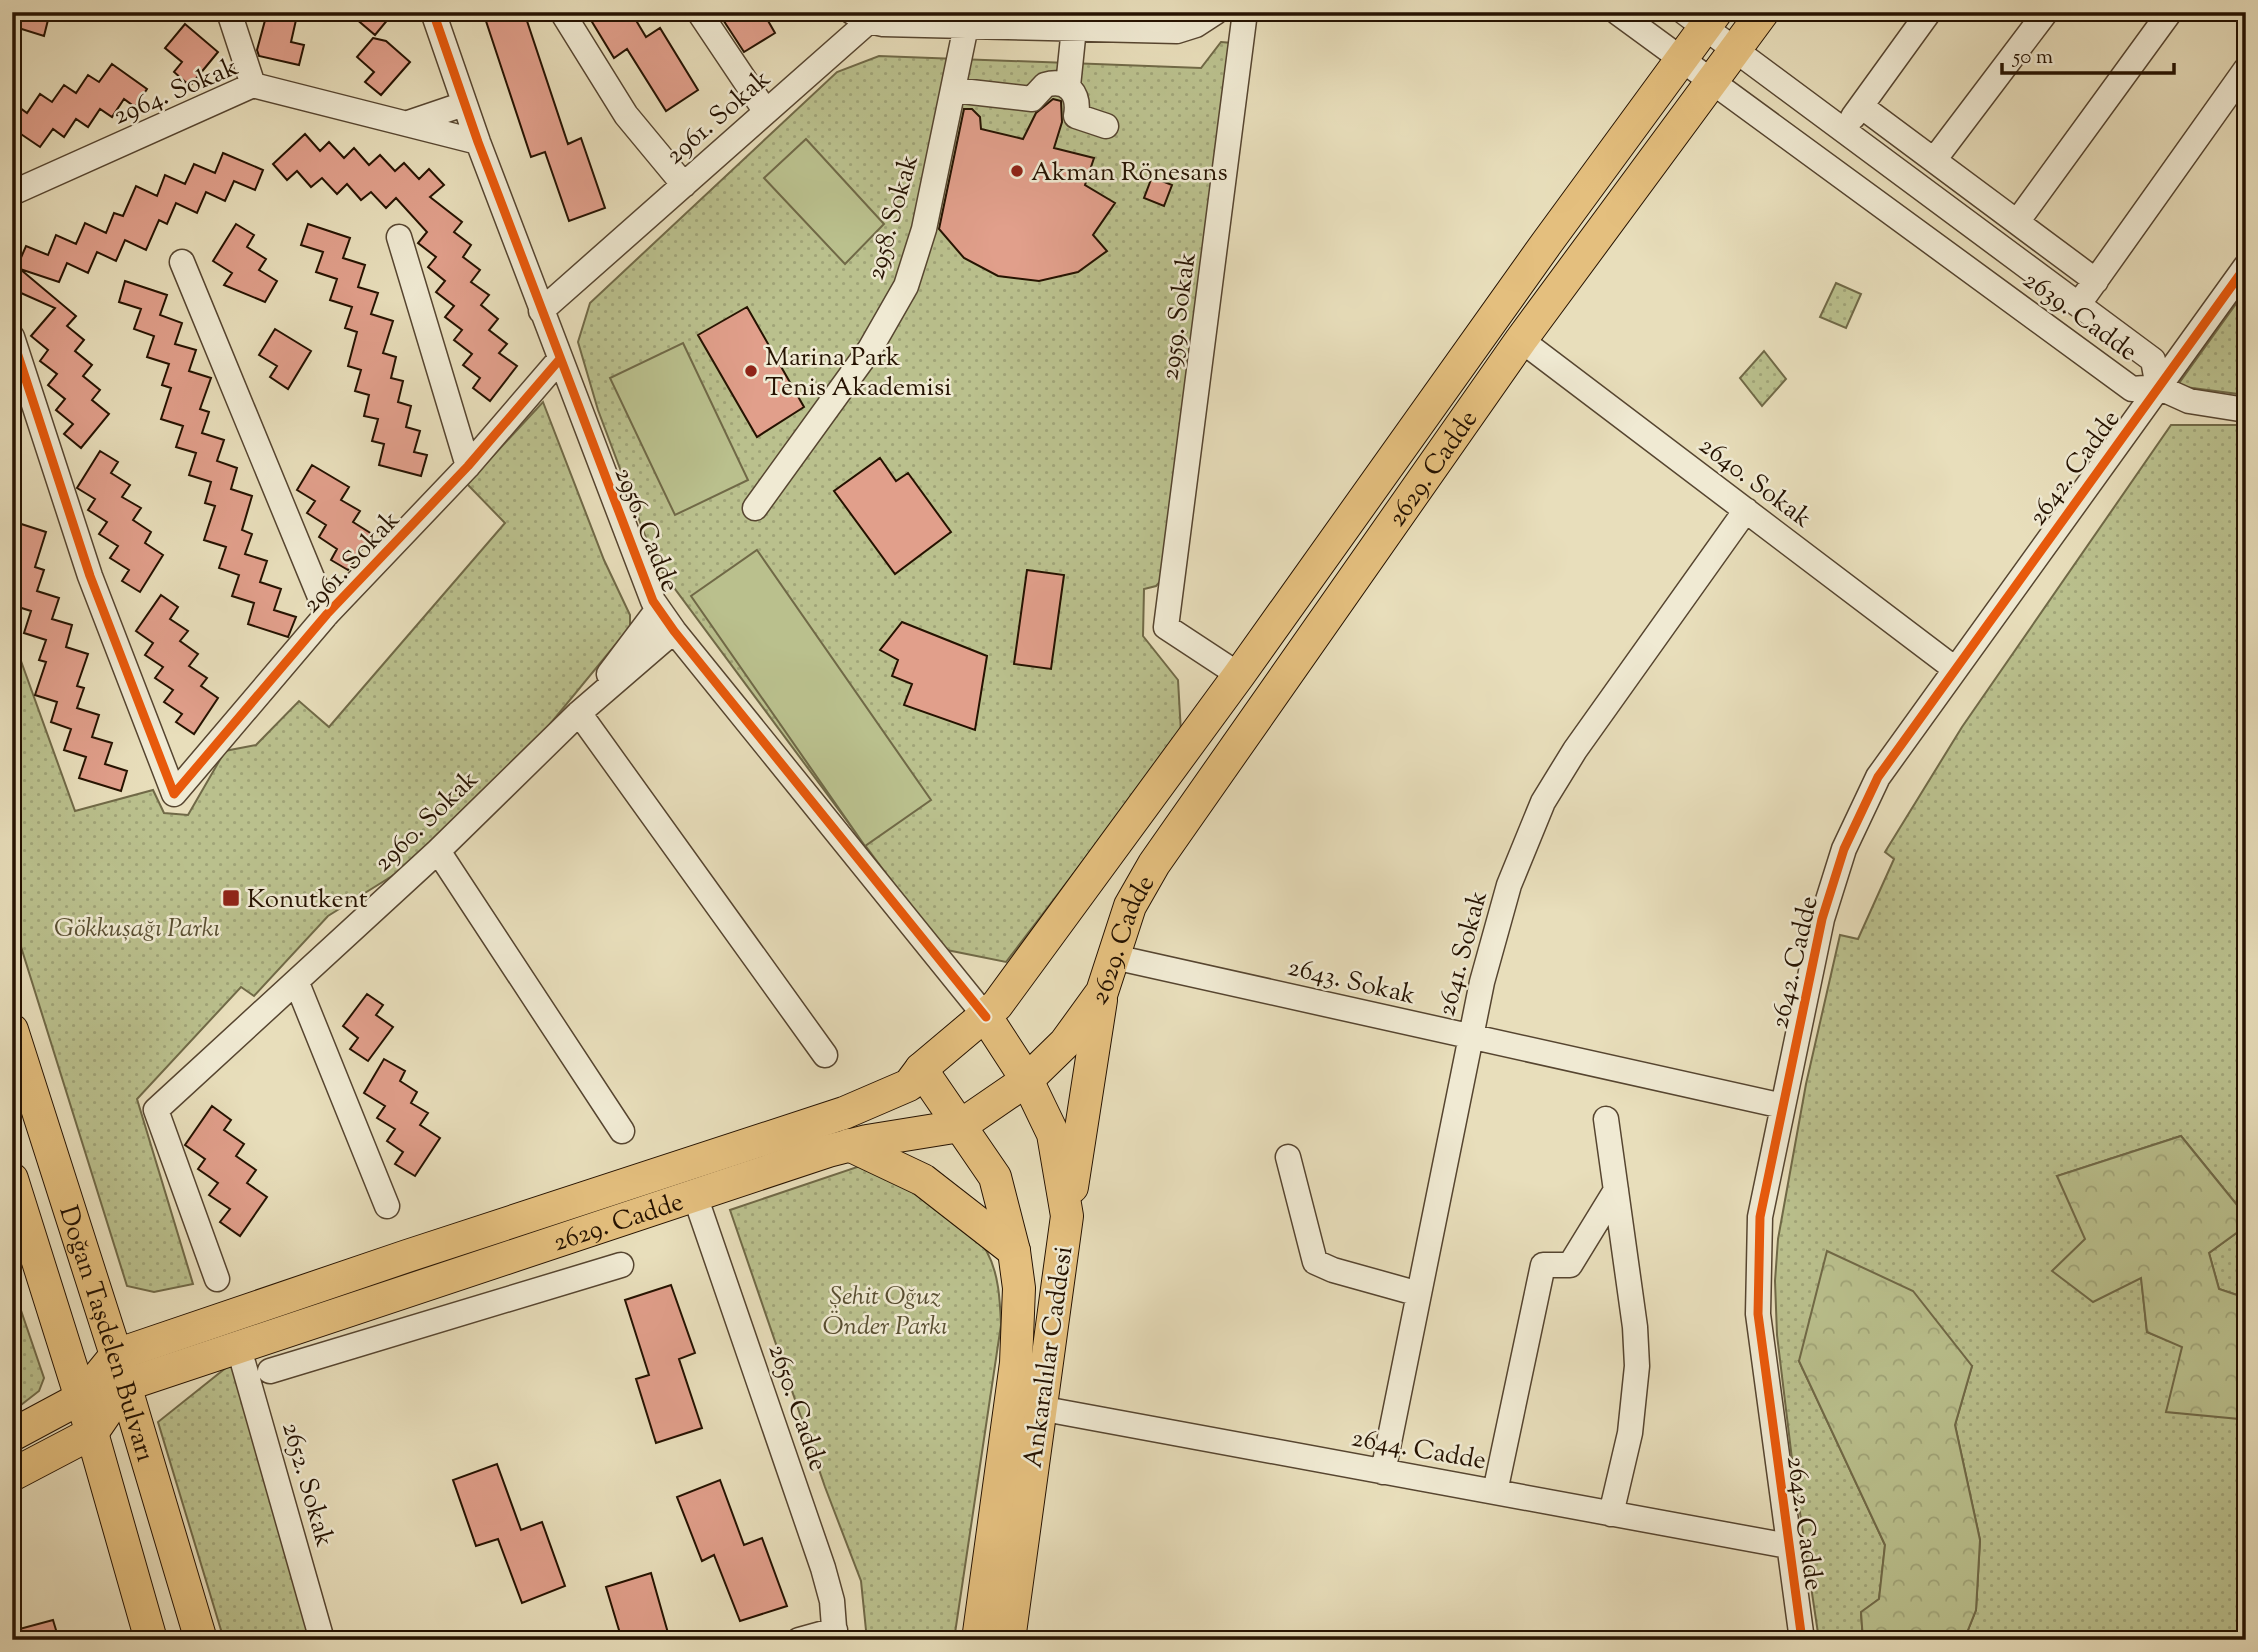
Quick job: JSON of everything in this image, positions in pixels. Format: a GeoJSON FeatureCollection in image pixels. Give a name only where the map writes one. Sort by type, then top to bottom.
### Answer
{"type":"FeatureCollection","features":[{"type":"Feature","properties":{"kind":"main road","name":"2629. Cadde"},"geometry":{"type":"LineString","coordinates":[[125,1385],[238,1345],[849,1145],[960,1126],[1027,1080],[1065,1043],[1102,992],[1130,906],[1154,864],[1521,340],[1763,12]]}},
{"type":"Feature","properties":{"kind":"main road","name":"2629. Cadde"},"geometry":{"type":"LineString","coordinates":[[116,1355],[407,1256],[844,1113],[909,1085],[921,1069],[986,1017],[1239,675],[1546,243],[1682,58],[1702,17]]}},
{"type":"Feature","properties":{"kind":"main road"},"geometry":{"type":"LineString","coordinates":[[1067,1216],[1102,992]]}},
{"type":"Feature","properties":{"kind":"main road","name":"Ankaralılar Caddesi"},"geometry":{"type":"LineString","coordinates":[[986,1017],[1027,1080],[1053,1134],[1067,1216],[1009,1640]]}},
{"type":"Feature","properties":{"kind":"main road","name":"Doğan Taşdelen Bulvarı"},"geometry":{"type":"LineString","coordinates":[[12,1030],[116,1355],[201,1640]]}},
{"type":"Feature","properties":{"kind":"main road","name":"Ankaralılar Caddesi"},"geometry":{"type":"LineString","coordinates":[[921,1069],[995,1177],[1014,1251],[1019,1312],[1016,1363],[978,1640]]}},
{"type":"Feature","properties":{"kind":"main road"},"geometry":{"type":"LineString","coordinates":[[849,1145],[923,1180],[1014,1251]]}},
{"type":"Feature","properties":{"kind":"main road","name":"Doğan Taşdelen Bulvarı"},"geometry":{"type":"LineString","coordinates":[[12,1179],[92,1433],[151,1640]]}},
{"type":"Feature","properties":{"kind":"main road"},"geometry":{"type":"LineString","coordinates":[[12,1435],[81,1398],[116,1355]]}},
{"type":"Feature","properties":{"kind":"main road"},"geometry":{"type":"LineString","coordinates":[[12,1475],[92,1433],[125,1385]]}},
{"type":"Feature","properties":{"kind":"street"},"geometry":{"type":"LineString","coordinates":[[229,12],[253,85]]}},
{"type":"Feature","properties":{"kind":"street","name":"2956. Cadde"},"geometry":{"type":"LineString","coordinates":[[433,12],[541,311],[637,565],[658,609],[986,1017]]}},
{"type":"Feature","properties":{"kind":"street"},"geometry":{"type":"LineString","coordinates":[[562,12],[626,115],[684,184]]}},
{"type":"Feature","properties":{"kind":"street"},"geometry":{"type":"LineString","coordinates":[[699,12],[766,112]]}},
{"type":"Feature","properties":{"kind":"street"},"geometry":{"type":"LineString","coordinates":[[860,17],[966,26],[1006,20],[1074,29],[1177,31],[1196,25],[1216,12]]}},
{"type":"Feature","properties":{"kind":"street","name":"2959. Sokak"},"geometry":{"type":"LineString","coordinates":[[1239,675],[1166,627],[1245,12]]}},
{"type":"Feature","properties":{"kind":"street","name":"2639. Cadde"},"geometry":{"type":"LineString","coordinates":[[1617,12],[2133,390],[2158,387],[2153,360],[1736,50],[1702,17]]}},
{"type":"Feature","properties":{"kind":"street"},"geometry":{"type":"LineString","coordinates":[[1844,129],[1929,12]]}},
{"type":"Feature","properties":{"kind":"street"},"geometry":{"type":"LineString","coordinates":[[1934,160],[2046,12]]}},
{"type":"Feature","properties":{"kind":"street"},"geometry":{"type":"LineString","coordinates":[[2017,222],[2170,12]]}},
{"type":"Feature","properties":{"kind":"street","name":"2961. Sokak"},"geometry":{"type":"LineString","coordinates":[[541,311],[766,112],[860,17]]}},
{"type":"Feature","properties":{"kind":"street","name":"2958. Sokak"},"geometry":{"type":"LineString","coordinates":[[755,508],[863,359],[906,286],[924,229],[966,26]]}},
{"type":"Feature","properties":{"kind":"street"},"geometry":{"type":"LineString","coordinates":[[1074,29],[1068,86],[1078,100],[1076,116],[1106,127]]}},
{"type":"Feature","properties":{"kind":"street"},"geometry":{"type":"LineString","coordinates":[[2078,305],[2246,69]]}},
{"type":"Feature","properties":{"kind":"street","name":"2964. Sokak"},"geometry":{"type":"LineString","coordinates":[[12,194],[253,85],[478,142]]}},
{"type":"Feature","properties":{"kind":"street"},"geometry":{"type":"LineString","coordinates":[[953,90],[1032,99],[1045,85],[1068,86]]}},
{"type":"Feature","properties":{"kind":"street"},"geometry":{"type":"LineString","coordinates":[[408,123],[464,104]]}},
{"type":"Feature","properties":{"kind":"street"},"geometry":{"type":"LineString","coordinates":[[1861,106],[2096,281]]}},
{"type":"Feature","properties":{"kind":"street"},"geometry":{"type":"LineString","coordinates":[[399,236],[468,466]]}},
{"type":"Feature","properties":{"kind":"street"},"geometry":{"type":"LineString","coordinates":[[182,262],[327,614]]}},
{"type":"Feature","properties":{"kind":"street","name":"2642. Cadde"},"geometry":{"type":"LineString","coordinates":[[1802,1640],[1762,1347],[1757,1282],[1760,1217],[1822,919],[1844,849],[1878,777],[2246,266]]}},
{"type":"Feature","properties":{"kind":"street","name":"2961. Sokak"},"geometry":{"type":"LineString","coordinates":[[12,337],[90,576],[174,794],[327,614],[468,466],[560,359]]}},
{"type":"Feature","properties":{"kind":"street","name":"2640. Sokak"},"geometry":{"type":"LineString","coordinates":[[1521,340],[1955,669]]}},
{"type":"Feature","properties":{"kind":"street"},"geometry":{"type":"LineString","coordinates":[[2158,387],[2189,401],[2246,410]]}},
{"type":"Feature","properties":{"kind":"street","name":"2641. Sokak"},"geometry":{"type":"LineString","coordinates":[[1384,1472],[1470,1037],[1499,917],[1521,853],[1544,802],[1575,750],[1746,510]]}},
{"type":"Feature","properties":{"kind":"street","name":"2960. Sokak"},"geometry":{"type":"LineString","coordinates":[[579,713],[658,609]]}},
{"type":"Feature","properties":{"kind":"street","name":"2960. Sokak"},"geometry":{"type":"LineString","coordinates":[[217,1279],[156,1110],[438,851],[579,713],[674,631]]}},
{"type":"Feature","properties":{"kind":"street"},"geometry":{"type":"LineString","coordinates":[[579,713],[825,1055]]}},
{"type":"Feature","properties":{"kind":"street"},"geometry":{"type":"LineString","coordinates":[[438,851],[622,1131]]}},
{"type":"Feature","properties":{"kind":"street","name":"2643. Sokak"},"geometry":{"type":"LineString","coordinates":[[1114,957],[1783,1106]]}},
{"type":"Feature","properties":{"kind":"street"},"geometry":{"type":"LineString","coordinates":[[297,983],[387,1206]]}},
{"type":"Feature","properties":{"kind":"street"},"geometry":{"type":"LineString","coordinates":[[1606,1119],[1635,1326],[1637,1366],[1630,1433],[1611,1514]]}},
{"type":"Feature","properties":{"kind":"street"},"geometry":{"type":"LineString","coordinates":[[1288,1157],[1315,1262],[1333,1270],[1419,1294]]}},
{"type":"Feature","properties":{"kind":"street"},"geometry":{"type":"LineString","coordinates":[[1495,1492],[1543,1265],[1570,1265],[1616,1190]]}},
{"type":"Feature","properties":{"kind":"street","name":"2650. Cadde"},"geometry":{"type":"LineString","coordinates":[[695,1196],[823,1568],[835,1635]]}},
{"type":"Feature","properties":{"kind":"street"},"geometry":{"type":"LineString","coordinates":[[270,1371],[621,1265]]}},
{"type":"Feature","properties":{"kind":"street"},"geometry":{"type":"LineString","coordinates":[[460,1272],[470,1310]]}},
{"type":"Feature","properties":{"kind":"street","name":"2652. Sokak"},"geometry":{"type":"LineString","coordinates":[[238,1345],[323,1640]]}},
{"type":"Feature","properties":{"kind":"street","name":"2644. Cadde"},"geometry":{"type":"LineString","coordinates":[[1039,1408],[1788,1546]]}},
{"type":"Feature","properties":{"kind":"street"},"geometry":{"type":"LineString","coordinates":[[799,1640],[835,1635]]}},
{"type":"Feature","properties":{"kind":"green space"},"geometry":{"type":"Polygon","coordinates":[[[1221,42],[1232,43],[1167,574],[1156,586],[1144,589],[1143,636],[1178,680],[1181,733],[1006,962],[942,949],[655,562],[598,410],[578,342],[590,303],[837,72],[879,56],[1201,68],[1221,42]]]}},
{"type":"Feature","properties":{"kind":"green space"},"geometry":{"type":"Polygon","coordinates":[[[806,139],[884,224],[845,264],[764,178],[806,139]]]}},
{"type":"Feature","properties":{"kind":"green space"},"geometry":{"type":"Polygon","coordinates":[[[1836,283],[1861,294],[1846,328],[1820,317],[1836,283]]]}},
{"type":"Feature","properties":{"kind":"green space"},"geometry":{"type":"Polygon","coordinates":[[[2246,290],[2246,395],[2177,386],[2246,290]]]}},
{"type":"Feature","properties":{"kind":"green space"},"geometry":{"type":"Polygon","coordinates":[[[683,343],[748,480],[675,515],[610,378],[683,343]]]}},
{"type":"Feature","properties":{"kind":"green space"},"geometry":{"type":"Polygon","coordinates":[[[1764,351],[1786,379],[1762,406],[1740,378],[1764,351]]]}},
{"type":"Feature","properties":{"kind":"green space","name":"Gökkuşağı Parkı"},"geometry":{"type":"Polygon","coordinates":[[[543,402],[604,560],[630,615],[630,627],[532,746],[421,858],[328,916],[254,996],[241,987],[137,1099],[193,1284],[154,1292],[127,1286],[12,918],[12,636],[75,811],[153,790],[164,813],[188,815],[225,751],[256,745],[299,701],[329,727],[505,523],[467,484],[543,402]]]}},
{"type":"Feature","properties":{"kind":"green space"},"geometry":{"type":"Polygon","coordinates":[[[2171,425],[2246,425],[2246,1216],[2181,1136],[2057,1176],[2141,1277],[2147,1332],[2182,1346],[2239,1419],[2246,1478],[2246,1640],[1964,1640],[1976,1610],[1980,1540],[1955,1425],[1972,1366],[1799,1361],[1885,1545],[1879,1599],[1861,1613],[1863,1640],[1819,1640],[1792,1459],[1777,1335],[1775,1281],[1778,1239],[1806,1084],[1840,935],[1858,939],[1894,859],[1885,852],[1962,727],[2171,425]]]}},
{"type":"Feature","properties":{"kind":"green space"},"geometry":{"type":"Polygon","coordinates":[[[757,550],[931,800],[865,846],[691,596],[757,550]]]}},
{"type":"Feature","properties":{"kind":"green space"},"geometry":{"type":"Polygon","coordinates":[[[2181,1136],[2246,1216],[2246,1226],[2209,1253],[2219,1289],[2246,1298],[2246,1478],[2239,1419],[2166,1412],[2182,1347],[2147,1332],[2141,1278],[2093,1302],[2052,1271],[2085,1239],[2057,1176],[2181,1136]]]}},
{"type":"Feature","properties":{"kind":"green space","name":"Şehit Oğuz Önder Parkı"},"geometry":{"type":"Polygon","coordinates":[[[866,1164],[897,1180],[965,1226],[987,1252],[996,1278],[1001,1325],[954,1640],[867,1640],[861,1581],[825,1487],[730,1210],[866,1164]]]}},
{"type":"Feature","properties":{"kind":"green space"},"geometry":{"type":"Polygon","coordinates":[[[2246,1226],[2246,1298],[2219,1289],[2209,1253],[2246,1226]]]}},
{"type":"Feature","properties":{"kind":"green space"},"geometry":{"type":"Polygon","coordinates":[[[1827,1251],[1913,1291],[1972,1366],[1955,1425],[1980,1540],[1976,1610],[1964,1640],[1863,1640],[1861,1612],[1879,1599],[1885,1545],[1799,1361],[1827,1251]]]}},
{"type":"Feature","properties":{"kind":"green space"},"geometry":{"type":"Polygon","coordinates":[[[12,1284],[44,1378],[39,1391],[12,1412],[12,1284]]]}},
{"type":"Feature","properties":{"kind":"green space"},"geometry":{"type":"Polygon","coordinates":[[[232,1363],[312,1640],[224,1640],[158,1422],[232,1363]]]}},
{"type":"Feature","properties":{"kind":"building"},"geometry":{"type":"Polygon","coordinates":[[[12,12],[50,12],[44,36],[12,26],[12,12]]]}},
{"type":"Feature","properties":{"kind":"building"},"geometry":{"type":"Polygon","coordinates":[[[348,12],[394,12],[375,35],[348,12]]]}},
{"type":"Feature","properties":{"kind":"building"},"geometry":{"type":"Polygon","coordinates":[[[483,12],[524,12],[568,144],[581,138],[605,208],[569,221],[545,152],[531,157],[483,12]]]}},
{"type":"Feature","properties":{"kind":"building"},"geometry":{"type":"Polygon","coordinates":[[[586,12],[631,12],[646,37],[660,28],[698,90],[666,111],[627,49],[614,58],[586,12]]]}},
{"type":"Feature","properties":{"kind":"building"},"geometry":{"type":"Polygon","coordinates":[[[718,12],[763,12],[775,33],[744,52],[718,12]]]}},
{"type":"Feature","properties":{"kind":"building"},"geometry":{"type":"Polygon","coordinates":[[[267,13],[296,20],[291,42],[304,45],[299,65],[259,56],[257,50],[267,13]]]}},
{"type":"Feature","properties":{"kind":"building"},"geometry":{"type":"Polygon","coordinates":[[[185,24],[218,52],[190,86],[174,72],[182,62],[165,48],[185,24]]]}},
{"type":"Feature","properties":{"kind":"building"},"geometry":{"type":"Polygon","coordinates":[[[373,38],[386,41],[410,62],[381,95],[365,82],[374,72],[357,57],[373,38]]]}},
{"type":"Feature","properties":{"kind":"building"},"geometry":{"type":"Polygon","coordinates":[[[112,64],[147,89],[135,107],[124,99],[112,117],[100,109],[88,127],[76,119],[64,137],[53,129],[40,147],[12,128],[12,102],[27,113],[40,94],[52,102],[64,85],[76,93],[88,75],[99,82],[112,64]]]}},
{"type":"Feature","properties":{"kind":"building","name":"Akman Rönesans"},"geometry":{"type":"Polygon","coordinates":[[[1053,99],[1061,101],[1062,122],[1054,148],[1094,158],[1085,185],[1115,203],[1093,235],[1107,251],[1078,272],[1039,281],[998,276],[964,258],[939,229],[964,109],[972,109],[980,117],[981,129],[1023,139],[1036,113],[1053,99]]]}},
{"type":"Feature","properties":{"kind":"building"},"geometry":{"type":"Polygon","coordinates":[[[305,134],[320,151],[329,142],[344,158],[354,148],[369,165],[380,155],[395,171],[404,163],[419,179],[429,169],[444,185],[430,197],[462,222],[454,232],[471,245],[463,257],[480,270],[471,282],[489,295],[481,305],[498,319],[489,330],[507,344],[499,353],[517,366],[490,401],[473,388],[480,378],[463,365],[472,354],[454,340],[462,330],[445,317],[454,306],[436,292],[445,281],[428,267],[436,257],[418,243],[427,232],[396,198],[386,208],[371,192],[361,200],[347,184],[337,194],[322,178],[311,187],[297,171],[287,180],[273,164],[305,134]]]}},
{"type":"Feature","properties":{"kind":"building"},"geometry":{"type":"Polygon","coordinates":[[[223,153],[263,170],[255,190],[234,181],[225,201],[206,192],[197,213],[176,203],[167,224],[159,220],[146,250],[125,240],[116,261],[97,252],[88,273],[67,263],[59,282],[20,269],[76,316],[67,326],[84,340],[75,351],[92,365],[83,376],[100,390],[92,400],[109,414],[81,448],[64,434],[73,424],[56,410],[65,399],[48,385],[57,374],[40,361],[48,350],[31,336],[55,308],[12,289],[12,263],[17,267],[26,246],[48,255],[56,235],[76,244],[85,223],[106,233],[114,213],[123,216],[136,186],[157,196],[165,175],[185,184],[194,164],[215,173],[223,153]]]}},
{"type":"Feature","properties":{"kind":"building"},"geometry":{"type":"Polygon","coordinates":[[[1152,177],[1172,185],[1164,206],[1144,198],[1152,177]]]}},
{"type":"Feature","properties":{"kind":"building"},"geometry":{"type":"Polygon","coordinates":[[[236,224],[254,235],[247,247],[266,259],[259,270],[277,281],[265,302],[224,285],[232,273],[213,261],[236,224]]]}},
{"type":"Feature","properties":{"kind":"building"},"geometry":{"type":"Polygon","coordinates":[[[308,224],[350,238],[343,258],[365,265],[358,287],[378,293],[371,314],[393,321],[383,353],[396,357],[391,378],[403,381],[398,402],[411,406],[406,427],[420,431],[414,452],[427,455],[421,476],[379,465],[384,444],[372,441],[378,419],[364,416],[369,395],[355,391],[361,370],[348,366],[357,332],[345,328],[352,307],[330,300],[337,279],[316,272],[323,252],[301,245],[308,224]]]}},
{"type":"Feature","properties":{"kind":"building"},"geometry":{"type":"Polygon","coordinates":[[[125,281],[167,295],[160,315],[182,323],[175,344],[196,350],[189,371],[211,378],[200,409],[209,412],[202,433],[224,440],[217,461],[237,468],[231,489],[252,496],[242,530],[252,534],[245,554],[267,561],[260,582],[281,589],[274,610],[296,617],[288,637],[248,624],[254,603],[232,596],[239,575],[219,568],[226,547],[204,540],[215,506],[205,503],[211,482],[189,475],[196,453],[176,447],[183,426],[161,419],[171,388],[162,385],[169,364],[147,357],[154,336],[134,329],[141,309],[119,302],[125,281]]]}},
{"type":"Feature","properties":{"kind":"building","name":"Marina Park Tenis Akademisi"},"geometry":{"type":"Polygon","coordinates":[[[747,307],[804,407],[757,437],[698,335],[747,307]]]}},
{"type":"Feature","properties":{"kind":"building"},"geometry":{"type":"Polygon","coordinates":[[[275,329],[311,351],[288,389],[270,377],[277,366],[259,355],[275,329]]]}},
{"type":"Feature","properties":{"kind":"building"},"geometry":{"type":"Polygon","coordinates":[[[100,451],[118,462],[111,473],[130,485],[122,497],[141,508],[133,520],[151,532],[145,543],[163,555],[140,592],[122,581],[129,570],[110,558],[118,546],[99,534],[107,522],[88,510],[95,499],[77,488],[100,451]]]}},
{"type":"Feature","properties":{"kind":"building"},"geometry":{"type":"Polygon","coordinates":[[[880,458],[896,481],[908,473],[951,532],[895,574],[834,491],[880,458]]]}},
{"type":"Feature","properties":{"kind":"building"},"geometry":{"type":"Polygon","coordinates":[[[312,465],[349,487],[341,500],[360,511],[353,522],[372,534],[348,570],[331,560],[337,549],[319,537],[326,525],[307,513],[315,501],[297,490],[312,465]]]}},
{"type":"Feature","properties":{"kind":"building"},"geometry":{"type":"Polygon","coordinates":[[[12,521],[46,532],[35,567],[44,570],[37,591],[59,598],[52,619],[72,625],[66,647],[88,654],[77,686],[84,688],[77,708],[99,715],[92,737],[112,743],[105,764],[127,771],[121,791],[79,778],[86,757],[64,750],[71,729],[51,722],[57,702],[35,695],[46,662],[39,660],[46,640],[24,633],[31,611],[12,605],[18,584],[12,582],[12,521]]]}},
{"type":"Feature","properties":{"kind":"building"},"geometry":{"type":"Polygon","coordinates":[[[1027,570],[1064,575],[1051,669],[1014,664],[1027,570]]]}},
{"type":"Feature","properties":{"kind":"building"},"geometry":{"type":"Polygon","coordinates":[[[161,595],[178,607],[170,619],[188,631],[180,641],[198,654],[189,666],[207,678],[201,686],[218,698],[194,734],[176,722],[182,714],[164,702],[173,690],[155,678],[163,667],[145,655],[153,643],[136,631],[161,595]]]}},
{"type":"Feature","properties":{"kind":"building"},"geometry":{"type":"Polygon","coordinates":[[[902,622],[987,656],[975,730],[904,705],[912,684],[892,676],[898,660],[880,650],[902,622]]]}},
{"type":"Feature","properties":{"kind":"building"},"geometry":{"type":"Polygon","coordinates":[[[367,994],[383,1005],[376,1015],[393,1027],[368,1061],[350,1049],[358,1038],[343,1026],[367,994]]]}},
{"type":"Feature","properties":{"kind":"building"},"geometry":{"type":"Polygon","coordinates":[[[384,1059],[405,1071],[400,1081],[417,1092],[411,1103],[428,1113],[420,1125],[440,1138],[415,1176],[395,1164],[403,1152],[387,1141],[395,1129],[377,1118],[385,1106],[364,1093],[384,1059]]]}},
{"type":"Feature","properties":{"kind":"building"},"geometry":{"type":"Polygon","coordinates":[[[212,1106],[231,1120],[224,1130],[244,1144],[236,1156],[256,1170],[247,1183],[267,1197],[240,1236],[220,1222],[230,1209],[209,1195],[218,1183],[198,1169],[205,1159],[185,1145],[212,1106]]]}},
{"type":"Feature","properties":{"kind":"building"},"geometry":{"type":"Polygon","coordinates":[[[671,1285],[695,1353],[679,1359],[702,1428],[656,1443],[636,1379],[649,1375],[625,1300],[671,1285]]]}},
{"type":"Feature","properties":{"kind":"building"},"geometry":{"type":"Polygon","coordinates":[[[497,1464],[521,1530],[542,1522],[565,1586],[522,1603],[498,1539],[476,1546],[453,1480],[497,1464]]]}},
{"type":"Feature","properties":{"kind":"building"},"geometry":{"type":"Polygon","coordinates":[[[720,1480],[744,1545],[762,1538],[787,1606],[740,1621],[714,1555],[702,1561],[677,1497],[720,1480]]]}},
{"type":"Feature","properties":{"kind":"building"},"geometry":{"type":"Polygon","coordinates":[[[651,1573],[670,1640],[622,1640],[606,1587],[651,1573]]]}},
{"type":"Feature","properties":{"kind":"building"},"geometry":{"type":"Polygon","coordinates":[[[53,1620],[59,1640],[12,1640],[12,1631],[53,1620]]]}},
{"type":"Feature","properties":{"kind":"cycle path"},"geometry":{"type":"LineString","coordinates":[[433,12],[478,142],[653,601],[674,631],[986,1017]]}},
{"type":"Feature","properties":{"kind":"cycle path"},"geometry":{"type":"LineString","coordinates":[[1802,1640],[1758,1314],[1760,1217],[1822,919],[1844,849],[1878,777],[2246,266]]}},
{"type":"Feature","properties":{"kind":"cycle path"},"geometry":{"type":"LineString","coordinates":[[12,337],[90,576],[174,794],[327,614],[468,466],[560,359]]}},
{"type":"Feature","properties":{"kind":"place","name":"Akman Rönesans"},"geometry":{"type":"Point","coordinates":[1017,171]}},
{"type":"Feature","properties":{"kind":"place","name":"Marina Park Tenis Akademisi"},"geometry":{"type":"Point","coordinates":[751,371]}},
{"type":"Feature","properties":{"kind":"place","name":"Konutkent"},"geometry":{"type":"Point","coordinates":[231,898]}}]}
